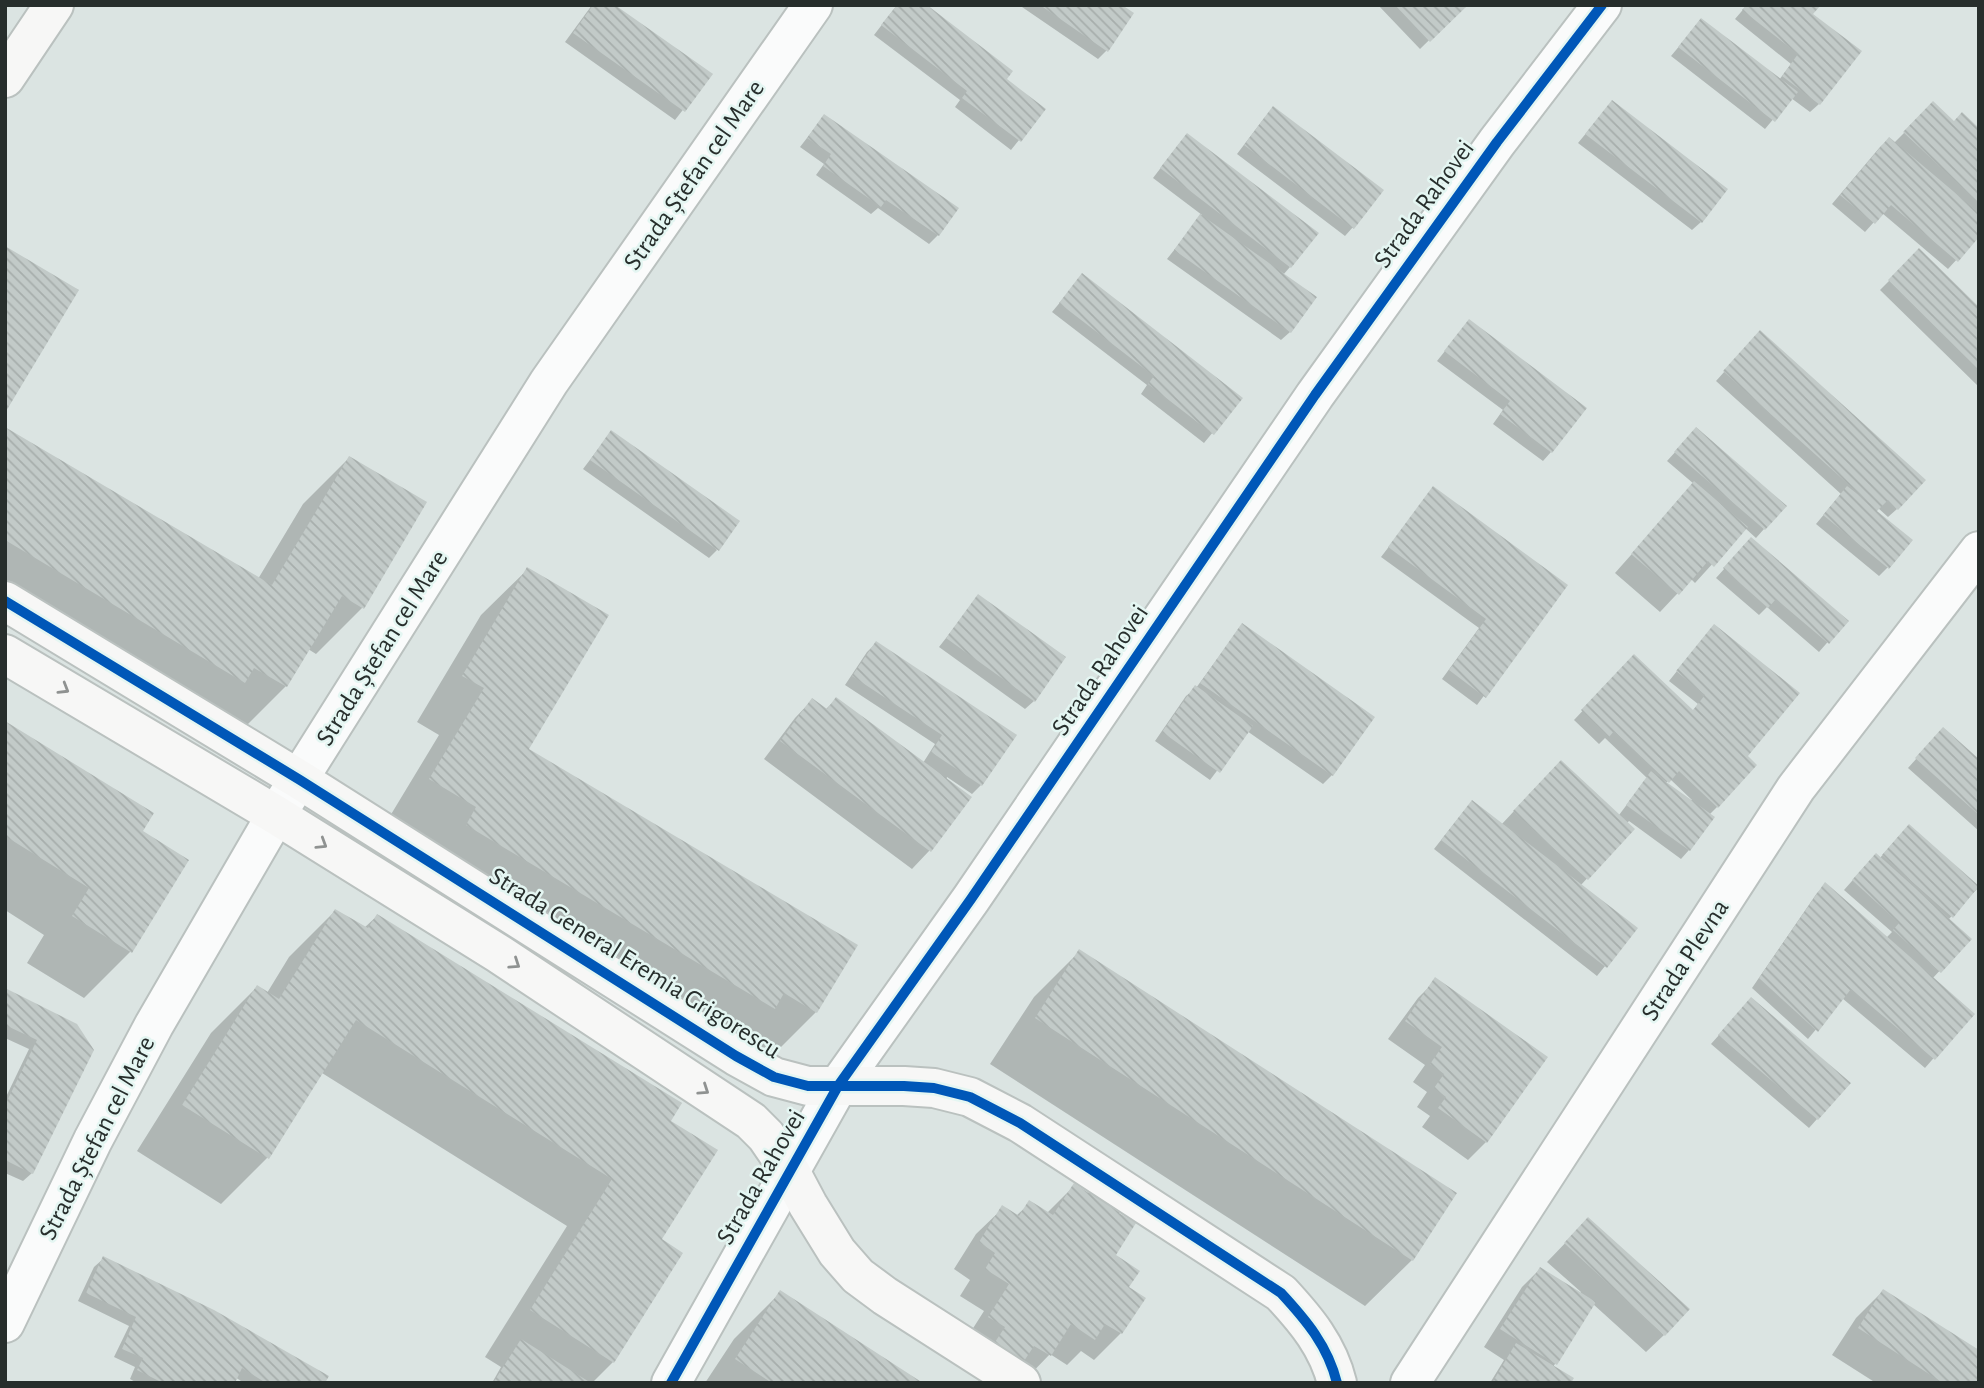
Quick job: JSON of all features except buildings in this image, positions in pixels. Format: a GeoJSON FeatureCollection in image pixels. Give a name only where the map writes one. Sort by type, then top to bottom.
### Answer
{"type":"FeatureCollection","features":[{"type":"Feature","properties":{"kind":"street"},"geometry":{"type":"LineString","coordinates":[[5,78],[54,5]]}},
{"type":"Feature","properties":{"kind":"street","name":"Strada Ștefan cel Mare"},"geometry":{"type":"LineString","coordinates":[[5,1323],[93,1140],[154,1025],[276,815],[549,382],[813,5]]}},
{"type":"Feature","properties":{"kind":"street","name":"Strada Rahovei"},"geometry":{"type":"LineString","coordinates":[[676,1381],[838,1086],[971,900],[1315,395],[1497,142],[1602,5]]}},
{"type":"Feature","properties":{"kind":"street","name":"Strada Plevna"},"geometry":{"type":"LineString","coordinates":[[1410,1383],[1796,788],[1979,551]]}},
{"type":"Feature","properties":{"kind":"street","name":"Strada General Eremia Grigorescu"},"geometry":{"type":"LineString","coordinates":[[5,601],[300,780],[736,1056],[774,1077],[808,1086],[878,1085],[934,1088],[970,1097],[1020,1123],[1281,1293],[1323,1344],[1337,1383]]}},
{"type":"Feature","properties":{"kind":"street"},"geometry":{"type":"LineString","coordinates":[[5,654],[276,815],[499,954],[751,1121],[766,1136],[790,1171],[837,1252],[858,1276],[1021,1383]]}},
{"type":"Feature","properties":{"kind":"cycle path"},"geometry":{"type":"LineString","coordinates":[[671,1383],[838,1086],[971,899],[1315,395],[1497,142],[1602,5]]}},
{"type":"Feature","properties":{"kind":"cycle path"},"geometry":{"type":"LineString","coordinates":[[5,601],[300,780],[736,1056],[774,1077],[808,1086],[934,1088],[970,1097],[1020,1123],[1281,1293],[1322,1345],[1337,1383]]}}]}
